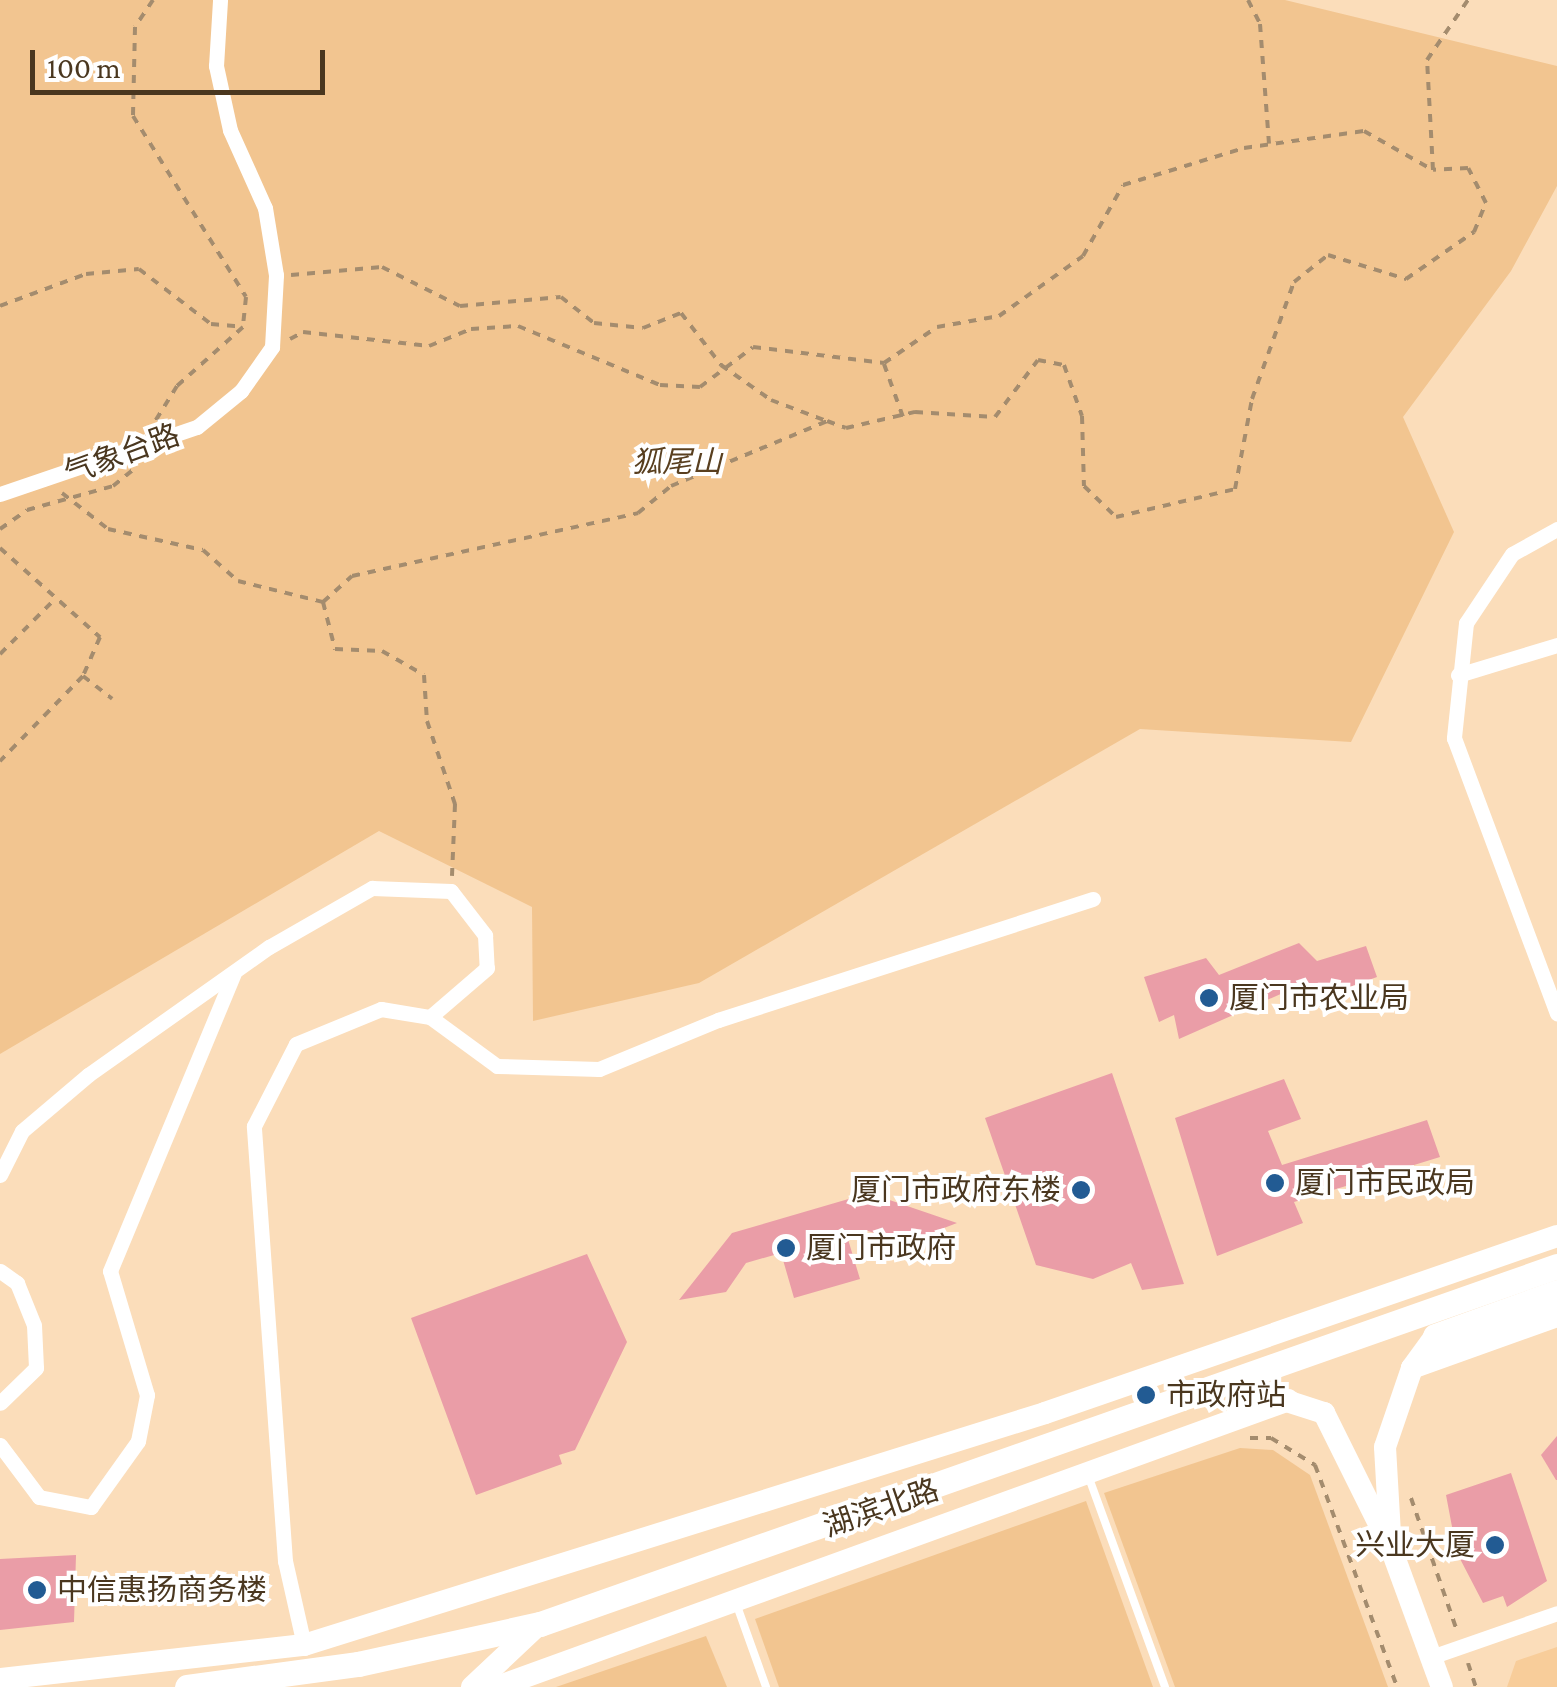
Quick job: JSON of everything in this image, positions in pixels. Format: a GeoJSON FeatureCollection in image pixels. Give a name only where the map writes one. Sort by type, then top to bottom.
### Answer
{"type":"FeatureCollection","features":[{"type":"Feature","properties":{"kind":"main road","name":"湖滨北路"},"geometry":{"type":"LineString","coordinates":[[187,1687],[358,1664],[540,1624],[1557,1266]]}},
{"type":"Feature","properties":{"kind":"main road"},"geometry":{"type":"LineString","coordinates":[[1435,1336],[1557,1292]]}},
{"type":"Feature","properties":{"kind":"street"},"geometry":{"type":"LineString","coordinates":[[220,0],[216,66],[230,130],[266,208],[276,275],[272,348]]}},
{"type":"Feature","properties":{"kind":"street","name":"气象台路"},"geometry":{"type":"LineString","coordinates":[[0,494],[197,427],[241,391],[272,348]]}},
{"type":"Feature","properties":{"kind":"street"},"geometry":{"type":"LineString","coordinates":[[1557,529],[1512,554],[1486,585],[1466,623],[1454,738],[1557,1013]]}},
{"type":"Feature","properties":{"kind":"street"},"geometry":{"type":"LineString","coordinates":[[1458,675],[1557,646]]}},
{"type":"Feature","properties":{"kind":"street"},"geometry":{"type":"LineString","coordinates":[[0,1175],[22,1131],[234,973],[372,888],[452,890],[486,935],[487,968],[430,1017]]}},
{"type":"Feature","properties":{"kind":"street"},"geometry":{"type":"LineString","coordinates":[[304,1645],[285,1561],[254,1126],[296,1044],[380,1009],[430,1017],[498,1066],[599,1069],[718,1020],[1093,899]]}},
{"type":"Feature","properties":{"kind":"street"},"geometry":{"type":"LineString","coordinates":[[0,1444],[39,1497],[91,1506],[138,1441],[146,1395],[110,1271],[234,973]]}},
{"type":"Feature","properties":{"kind":"street"},"geometry":{"type":"LineString","coordinates":[[0,1679],[304,1645],[1045,1413],[1557,1236]]}},
{"type":"Feature","properties":{"kind":"street"},"geometry":{"type":"LineString","coordinates":[[0,1271],[16,1283],[34,1326],[36,1368],[0,1403]]}},
{"type":"Feature","properties":{"kind":"street"},"geometry":{"type":"LineString","coordinates":[[1412,1368],[1557,1316]]}},
{"type":"Feature","properties":{"kind":"street"},"geometry":{"type":"LineString","coordinates":[[1391,1548],[1385,1447],[1412,1368],[1435,1336]]}},
{"type":"Feature","properties":{"kind":"street"},"geometry":{"type":"LineString","coordinates":[[1230,1384],[1324,1413],[1391,1548],[1442,1687]]}},
{"type":"Feature","properties":{"kind":"street"},"geometry":{"type":"LineString","coordinates":[[496,1687],[1289,1400]]}},
{"type":"Feature","properties":{"kind":"street"},"geometry":{"type":"LineString","coordinates":[[1431,1657],[1557,1613]]}},
{"type":"Feature","properties":{"kind":"street"},"geometry":{"type":"LineString","coordinates":[[472,1687],[540,1624]]}},
{"type":"Feature","properties":{"kind":"lane"},"geometry":{"type":"LineString","coordinates":[[1088,1474],[1164,1687]]}},
{"type":"Feature","properties":{"kind":"lane"},"geometry":{"type":"LineString","coordinates":[[736,1603],[766,1687]]}},
{"type":"Feature","properties":{"kind":"path"},"geometry":{"type":"LineString","coordinates":[[152,0],[136,27],[134,116],[236,269],[243,327]]}},
{"type":"Feature","properties":{"kind":"path"},"geometry":{"type":"LineString","coordinates":[[1248,0],[1260,24],[1269,144]]}},
{"type":"Feature","properties":{"kind":"path"},"geometry":{"type":"LineString","coordinates":[[1433,170],[1427,60],[1468,0]]}},
{"type":"Feature","properties":{"kind":"path"},"geometry":{"type":"LineString","coordinates":[[272,348],[303,332],[429,346],[470,329],[518,326],[660,384],[700,387],[721,365],[752,348],[884,364],[938,327],[1000,316],[1083,256],[1123,185],[1269,144],[1364,131],[1433,170],[1468,168],[1486,203],[1474,232],[1406,279],[1328,255],[1294,282],[1252,399],[1235,489],[1116,516],[1084,486],[1082,416],[1064,365],[1038,360],[995,417],[903,416],[846,428],[771,400],[721,365],[681,313],[644,328],[594,323],[561,297],[460,306],[382,267],[276,275]]}},
{"type":"Feature","properties":{"kind":"path"},"geometry":{"type":"LineString","coordinates":[[0,306],[86,274],[139,269],[196,314],[243,327]]}},
{"type":"Feature","properties":{"kind":"path"},"geometry":{"type":"LineString","coordinates":[[150,442],[176,386],[243,327]]}},
{"type":"Feature","properties":{"kind":"path"},"geometry":{"type":"LineString","coordinates":[[884,364],[903,416]]}},
{"type":"Feature","properties":{"kind":"path"},"geometry":{"type":"LineString","coordinates":[[52,478],[108,529],[202,550],[238,581],[323,602],[368,572],[638,513],[671,486],[826,421]]}},
{"type":"Feature","properties":{"kind":"path"},"geometry":{"type":"LineString","coordinates":[[0,529],[27,510],[113,486],[142,455]]}},
{"type":"Feature","properties":{"kind":"path"},"geometry":{"type":"LineString","coordinates":[[0,548],[100,637],[83,676],[0,760]]}},
{"type":"Feature","properties":{"kind":"path"},"geometry":{"type":"LineString","coordinates":[[0,654],[56,598]]}},
{"type":"Feature","properties":{"kind":"path"},"geometry":{"type":"LineString","coordinates":[[323,602],[334,649],[382,651],[424,674],[427,722],[455,804],[452,890]]}},
{"type":"Feature","properties":{"kind":"path"},"geometry":{"type":"LineString","coordinates":[[83,676],[112,699]]}},
{"type":"Feature","properties":{"kind":"path"},"geometry":{"type":"LineString","coordinates":[[1316,1465],[1397,1687]]}},
{"type":"Feature","properties":{"kind":"path"},"geometry":{"type":"LineString","coordinates":[[1408,1490],[1476,1687]]}},
{"type":"Feature","properties":{"kind":"shaded area"},"geometry":{"type":"Polygon","coordinates":[[[1557,1647],[1557,1687],[1507,1687],[1516,1661],[1557,1647]]]}},
{"type":"Feature","properties":{"kind":"green space","name":"狐尾山"},"geometry":{"type":"Polygon","coordinates":[[[0,0],[1285,0],[1557,66],[1557,186],[1511,271],[1403,417],[1454,532],[1351,742],[1140,729],[699,983],[533,1021],[532,907],[379,831],[0,1054],[0,0]]]}},
{"type":"Feature","properties":{"kind":"green space"},"geometry":{"type":"Polygon","coordinates":[[[1240,1448],[1273,1450],[1310,1475],[1388,1687],[1175,1687],[1104,1493],[1240,1448]]]}},
{"type":"Feature","properties":{"kind":"green space"},"geometry":{"type":"Polygon","coordinates":[[[1086,1501],[1153,1687],[779,1687],[755,1619],[1086,1501]]]}},
{"type":"Feature","properties":{"kind":"green space"},"geometry":{"type":"Polygon","coordinates":[[[706,1636],[727,1687],[556,1687],[706,1636]]]}},
{"type":"Feature","properties":{"kind":"building","name":"厦门市农业局"},"geometry":{"type":"Polygon","coordinates":[[[1299,943],[1317,961],[1366,946],[1377,977],[1297,1006],[1292,989],[1179,1039],[1174,1015],[1159,1022],[1144,977],[1206,958],[1219,975],[1299,943]]]}},
{"type":"Feature","properties":{"kind":"building","name":"厦门市政府东楼"},"geometry":{"type":"Polygon","coordinates":[[[1112,1073],[1184,1284],[1142,1290],[1131,1263],[1093,1279],[1036,1265],[985,1118],[1112,1073]]]}},
{"type":"Feature","properties":{"kind":"building","name":"厦门市民政局"},"geometry":{"type":"Polygon","coordinates":[[[1284,1079],[1301,1119],[1268,1131],[1282,1165],[1427,1120],[1440,1157],[1294,1202],[1303,1223],[1217,1256],[1175,1118],[1284,1079]]]}},
{"type":"Feature","properties":{"kind":"building","name":"厦门市政府"},"geometry":{"type":"Polygon","coordinates":[[[869,1193],[957,1223],[905,1243],[865,1230],[847,1236],[860,1279],[794,1298],[781,1253],[746,1263],[726,1292],[679,1300],[732,1233],[869,1193]]]}},
{"type":"Feature","properties":{"kind":"building"},"geometry":{"type":"Polygon","coordinates":[[[587,1254],[627,1342],[575,1450],[559,1455],[562,1464],[476,1495],[411,1318],[587,1254]]]}},
{"type":"Feature","properties":{"kind":"building"},"geometry":{"type":"Polygon","coordinates":[[[1557,1436],[1557,1480],[1556,1480],[1541,1455],[1557,1436]]]}},
{"type":"Feature","properties":{"kind":"building","name":"兴业大厦"},"geometry":{"type":"Polygon","coordinates":[[[1511,1473],[1547,1581],[1507,1607],[1503,1596],[1483,1603],[1457,1553],[1446,1495],[1511,1473]]]}},
{"type":"Feature","properties":{"kind":"building","name":"中信惠扬商务楼"},"geometry":{"type":"Polygon","coordinates":[[[76,1555],[74,1622],[0,1630],[0,1559],[76,1555]]]}},
{"type":"Feature","properties":{"kind":"place","name":"厦门市农业局"},"geometry":{"type":"Point","coordinates":[1209,998]}},
{"type":"Feature","properties":{"kind":"place","name":"厦门市民政局"},"geometry":{"type":"Point","coordinates":[1275,1183]}},
{"type":"Feature","properties":{"kind":"place","name":"厦门市政府东楼"},"geometry":{"type":"Point","coordinates":[1081,1190]}},
{"type":"Feature","properties":{"kind":"place","name":"厦门市政府"},"geometry":{"type":"Point","coordinates":[786,1248]}},
{"type":"Feature","properties":{"kind":"place","name":"市政府站"},"geometry":{"type":"Point","coordinates":[1146,1395]}},
{"type":"Feature","properties":{"kind":"place","name":"兴业大厦"},"geometry":{"type":"Point","coordinates":[1495,1545]}},
{"type":"Feature","properties":{"kind":"place","name":"中信惠扬商务楼"},"geometry":{"type":"Point","coordinates":[37,1590]}}]}
